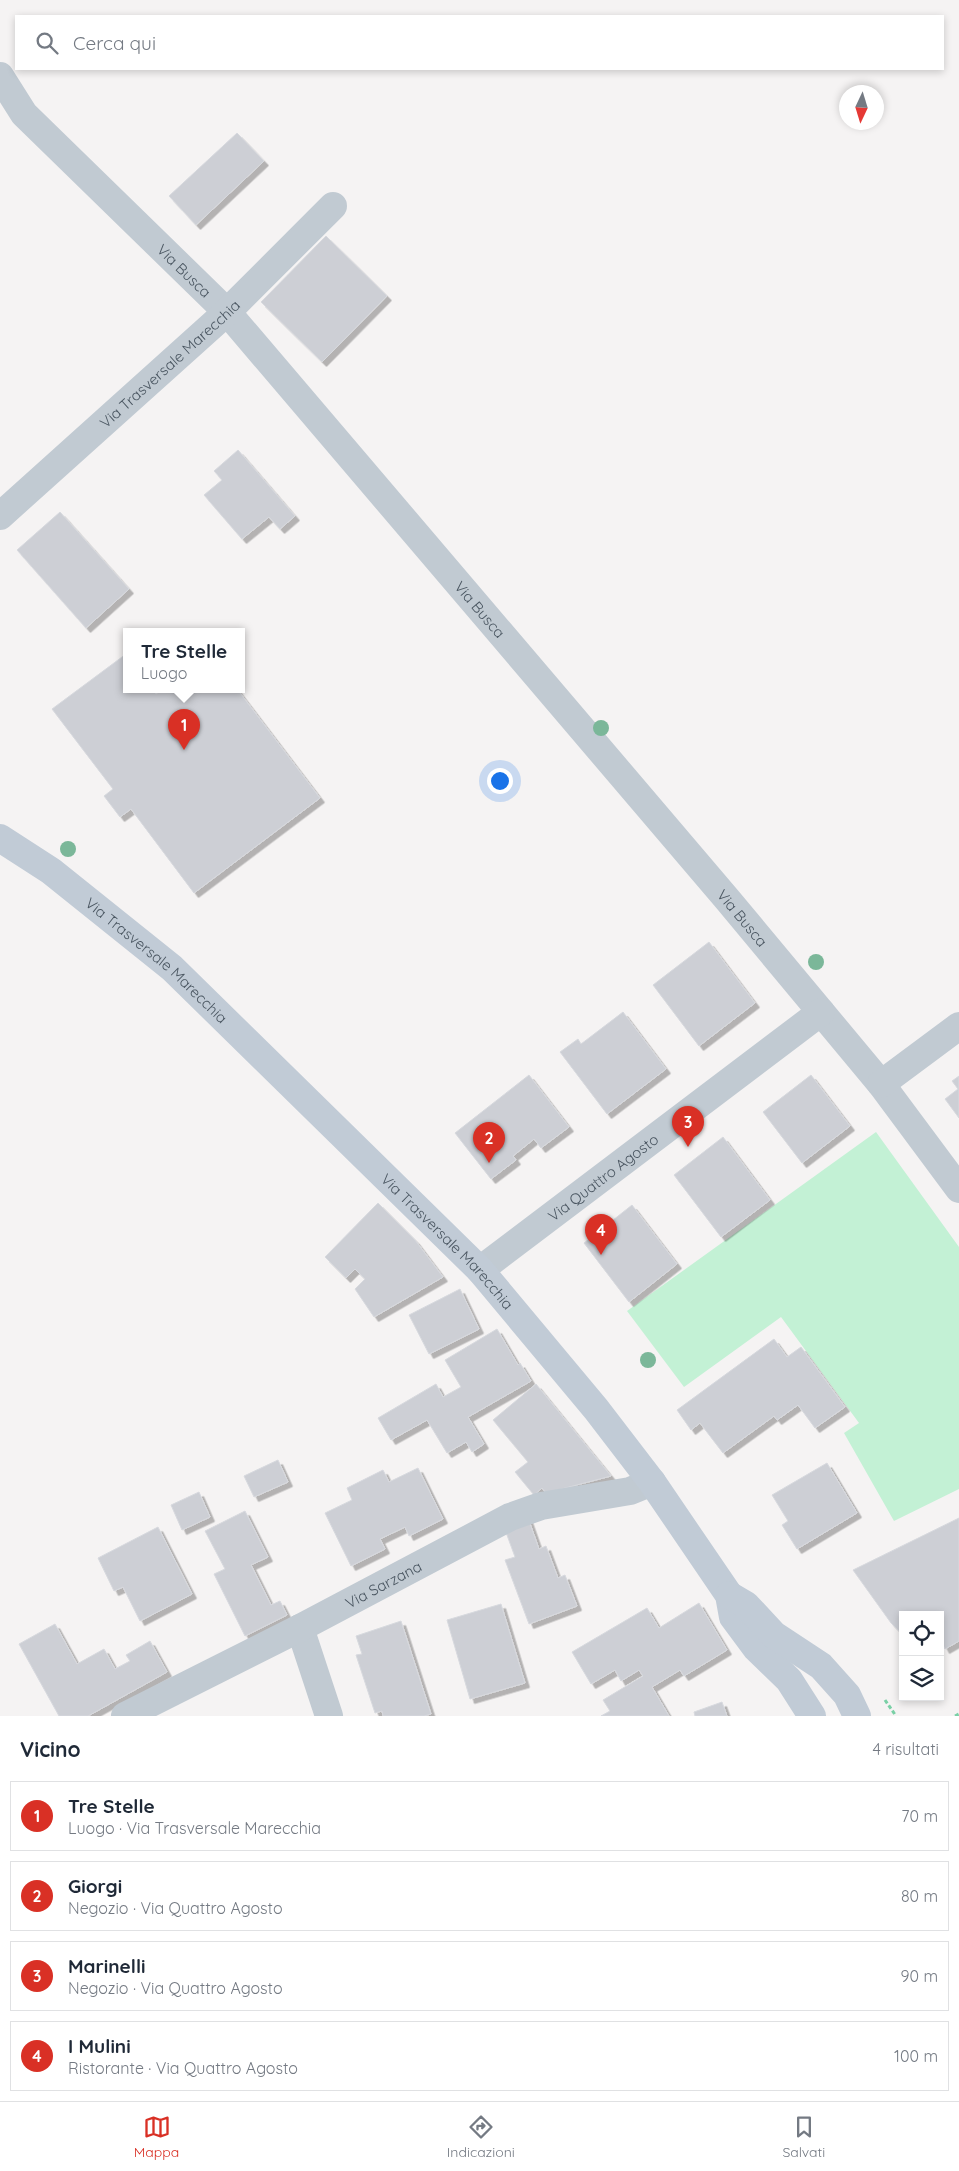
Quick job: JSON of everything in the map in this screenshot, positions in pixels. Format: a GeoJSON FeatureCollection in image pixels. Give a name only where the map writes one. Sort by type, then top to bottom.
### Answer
{"type":"FeatureCollection","features":[{"type":"Feature","properties":{"kind":"main road","name":"Via Trasversale Marecchia"},"geometry":{"type":"LineString","coordinates":[[0,838],[51,872],[172,968],[480,1270],[602,1417],[652,1482],[729,1595],[734,1617],[756,1648],[789,1680],[812,1716]]}},
{"type":"Feature","properties":{"kind":"main road"},"geometry":{"type":"LineString","coordinates":[[729,1595],[746,1605],[774,1635],[820,1666],[847,1695],[857,1716]]}},
{"type":"Feature","properties":{"kind":"street","name":"Via Busca"},"geometry":{"type":"LineString","coordinates":[[0,76],[24,114],[226,312],[881,1084],[959,1189]]}},
{"type":"Feature","properties":{"kind":"street","name":"Via Trasversale Marecchia"},"geometry":{"type":"LineString","coordinates":[[0,516],[226,312],[333,206]]}},
{"type":"Feature","properties":{"kind":"street","name":"Via Quattro Agosto"},"geometry":{"type":"LineString","coordinates":[[480,1270],[820,1012]]}},
{"type":"Feature","properties":{"kind":"street"},"geometry":{"type":"LineString","coordinates":[[881,1084],[959,1026]]}},
{"type":"Feature","properties":{"kind":"street","name":"Via Sarzana"},"geometry":{"type":"LineString","coordinates":[[125,1716],[300,1628],[510,1517],[541,1506],[630,1491],[652,1482]]}},
{"type":"Feature","properties":{"kind":"street"},"geometry":{"type":"LineString","coordinates":[[300,1628],[329,1716]]}},
{"type":"Feature","properties":{"kind":"path"},"geometry":{"type":"LineString","coordinates":[[955,1716],[959,1714]]}},
{"type":"Feature","properties":{"kind":"green space"},"geometry":{"type":"Polygon","coordinates":[[[876,1132],[959,1247],[959,1489],[894,1521],[844,1433],[859,1423],[781,1317],[684,1387],[627,1311],[876,1132]]]}},
{"type":"Feature","properties":{"kind":"building"},"geometry":{"type":"Polygon","coordinates":[[[237,133],[264,161],[196,225],[169,196],[237,133]]]}},
{"type":"Feature","properties":{"kind":"building"},"geometry":{"type":"Polygon","coordinates":[[[326,236],[387,296],[322,362],[261,302],[326,236]]]}},
{"type":"Feature","properties":{"kind":"building"},"geometry":{"type":"Polygon","coordinates":[[[238,450],[295,516],[280,529],[269,517],[242,539],[204,495],[222,480],[214,471],[238,450]]]}},
{"type":"Feature","properties":{"kind":"building"},"geometry":{"type":"Polygon","coordinates":[[[60,512],[129,589],[86,628],[17,550],[60,512]]]}},
{"type":"Feature","properties":{"kind":"building"},"geometry":{"type":"Polygon","coordinates":[[[123,656],[123,693],[240,693],[320,798],[194,893],[131,809],[120,817],[104,796],[113,789],[52,709],[123,656]]]}},
{"type":"Feature","properties":{"kind":"building"},"geometry":{"type":"Polygon","coordinates":[[[709,942],[755,1003],[699,1046],[653,985],[709,942]]]}},
{"type":"Feature","properties":{"kind":"building"},"geometry":{"type":"Polygon","coordinates":[[[623,1012],[666,1069],[607,1114],[560,1052],[578,1039],[581,1044],[623,1012]]]}},
{"type":"Feature","properties":{"kind":"building"},"geometry":{"type":"Polygon","coordinates":[[[529,1075],[569,1127],[541,1148],[534,1139],[513,1156],[516,1160],[491,1179],[455,1133],[529,1075]]]}},
{"type":"Feature","properties":{"kind":"building"},"geometry":{"type":"Polygon","coordinates":[[[811,1075],[850,1126],[802,1163],[763,1112],[811,1075]]]}},
{"type":"Feature","properties":{"kind":"building"},"geometry":{"type":"Polygon","coordinates":[[[959,1076],[959,1118],[945,1099],[958,1089],[952,1081],[959,1076]]]}},
{"type":"Feature","properties":{"kind":"building"},"geometry":{"type":"Polygon","coordinates":[[[723,1137],[770,1200],[721,1237],[674,1175],[723,1137]]]}},
{"type":"Feature","properties":{"kind":"building"},"geometry":{"type":"Polygon","coordinates":[[[378,1203],[415,1240],[443,1277],[374,1317],[355,1289],[365,1279],[355,1269],[346,1278],[325,1257],[378,1203]]]}},
{"type":"Feature","properties":{"kind":"building"},"geometry":{"type":"Polygon","coordinates":[[[632,1205],[677,1264],[629,1302],[584,1243],[632,1205]]]}},
{"type":"Feature","properties":{"kind":"building"},"geometry":{"type":"Polygon","coordinates":[[[460,1289],[479,1329],[429,1354],[409,1315],[460,1289]]]}},
{"type":"Feature","properties":{"kind":"building"},"geometry":{"type":"Polygon","coordinates":[[[497,1329],[518,1365],[520,1363],[531,1381],[468,1417],[484,1444],[472,1452],[466,1442],[447,1453],[427,1420],[391,1440],[378,1418],[436,1384],[443,1397],[461,1387],[445,1360],[497,1329]]]}},
{"type":"Feature","properties":{"kind":"building"},"geometry":{"type":"Polygon","coordinates":[[[774,1339],[787,1357],[801,1347],[845,1407],[815,1428],[798,1405],[777,1420],[774,1416],[723,1453],[700,1423],[691,1430],[677,1410],[774,1339]]]}},
{"type":"Feature","properties":{"kind":"building"},"geometry":{"type":"Polygon","coordinates":[[[536,1384],[611,1476],[546,1493],[542,1488],[534,1495],[515,1472],[528,1462],[493,1420],[536,1384]]]}},
{"type":"Feature","properties":{"kind":"building"},"geometry":{"type":"Polygon","coordinates":[[[278,1460],[288,1482],[254,1497],[244,1476],[278,1460]]]}},
{"type":"Feature","properties":{"kind":"building"},"geometry":{"type":"Polygon","coordinates":[[[827,1463],[857,1513],[797,1549],[782,1525],[788,1521],[772,1495],[827,1463]]]}},
{"type":"Feature","properties":{"kind":"building"},"geometry":{"type":"Polygon","coordinates":[[[418,1468],[443,1519],[409,1536],[405,1527],[380,1539],[385,1549],[351,1566],[325,1513],[352,1500],[347,1488],[383,1470],[389,1482],[418,1468]]]}},
{"type":"Feature","properties":{"kind":"building"},"geometry":{"type":"Polygon","coordinates":[[[199,1492],[210,1517],[182,1530],[171,1505],[199,1492]]]}},
{"type":"Feature","properties":{"kind":"building"},"geometry":{"type":"Polygon","coordinates":[[[245,1511],[268,1557],[251,1565],[271,1605],[280,1601],[287,1615],[245,1636],[214,1574],[225,1569],[205,1531],[245,1511]]]}},
{"type":"Feature","properties":{"kind":"building"},"geometry":{"type":"Polygon","coordinates":[[[528,1518],[539,1549],[546,1546],[558,1578],[565,1575],[577,1606],[529,1624],[505,1560],[515,1557],[504,1527],[528,1518]]]}},
{"type":"Feature","properties":{"kind":"building"},"geometry":{"type":"Polygon","coordinates":[[[959,1518],[959,1641],[945,1649],[944,1611],[899,1611],[899,1631],[891,1623],[853,1570],[959,1518]]]}},
{"type":"Feature","properties":{"kind":"building"},"geometry":{"type":"Polygon","coordinates":[[[158,1527],[192,1594],[140,1621],[123,1587],[114,1591],[98,1558],[158,1527]]]}},
{"type":"Feature","properties":{"kind":"building"},"geometry":{"type":"Polygon","coordinates":[[[699,1603],[727,1650],[684,1676],[680,1670],[652,1687],[669,1716],[601,1716],[610,1711],[603,1700],[643,1676],[639,1670],[621,1681],[615,1670],[591,1684],[572,1652],[647,1608],[659,1628],[699,1603]]]}},
{"type":"Feature","properties":{"kind":"building"},"geometry":{"type":"Polygon","coordinates":[[[501,1604],[525,1683],[470,1699],[447,1620],[501,1604]]]}},
{"type":"Feature","properties":{"kind":"building"},"geometry":{"type":"Polygon","coordinates":[[[401,1621],[431,1714],[424,1716],[383,1716],[382,1711],[375,1713],[356,1655],[362,1654],[356,1636],[401,1621]]]}},
{"type":"Feature","properties":{"kind":"building"},"geometry":{"type":"Polygon","coordinates":[[[55,1624],[77,1664],[104,1649],[115,1669],[130,1661],[126,1655],[150,1641],[167,1672],[88,1716],[59,1716],[19,1644],[55,1624]]]}},
{"type":"Feature","properties":{"kind":"building"},"geometry":{"type":"Polygon","coordinates":[[[722,1702],[727,1716],[695,1716],[694,1712],[722,1702]]]}},
{"type":"Feature","properties":{"kind":"place","name":"Tre Stelle"},"geometry":{"type":"Point","coordinates":[184,750]}},
{"type":"Feature","properties":{"kind":"place","name":"Marinelli"},"geometry":{"type":"Point","coordinates":[688,1147]}},
{"type":"Feature","properties":{"kind":"place","name":"Giorgi"},"geometry":{"type":"Point","coordinates":[489,1163]}},
{"type":"Feature","properties":{"kind":"place","name":"I Mulini"},"geometry":{"type":"Point","coordinates":[601,1255]}}]}
